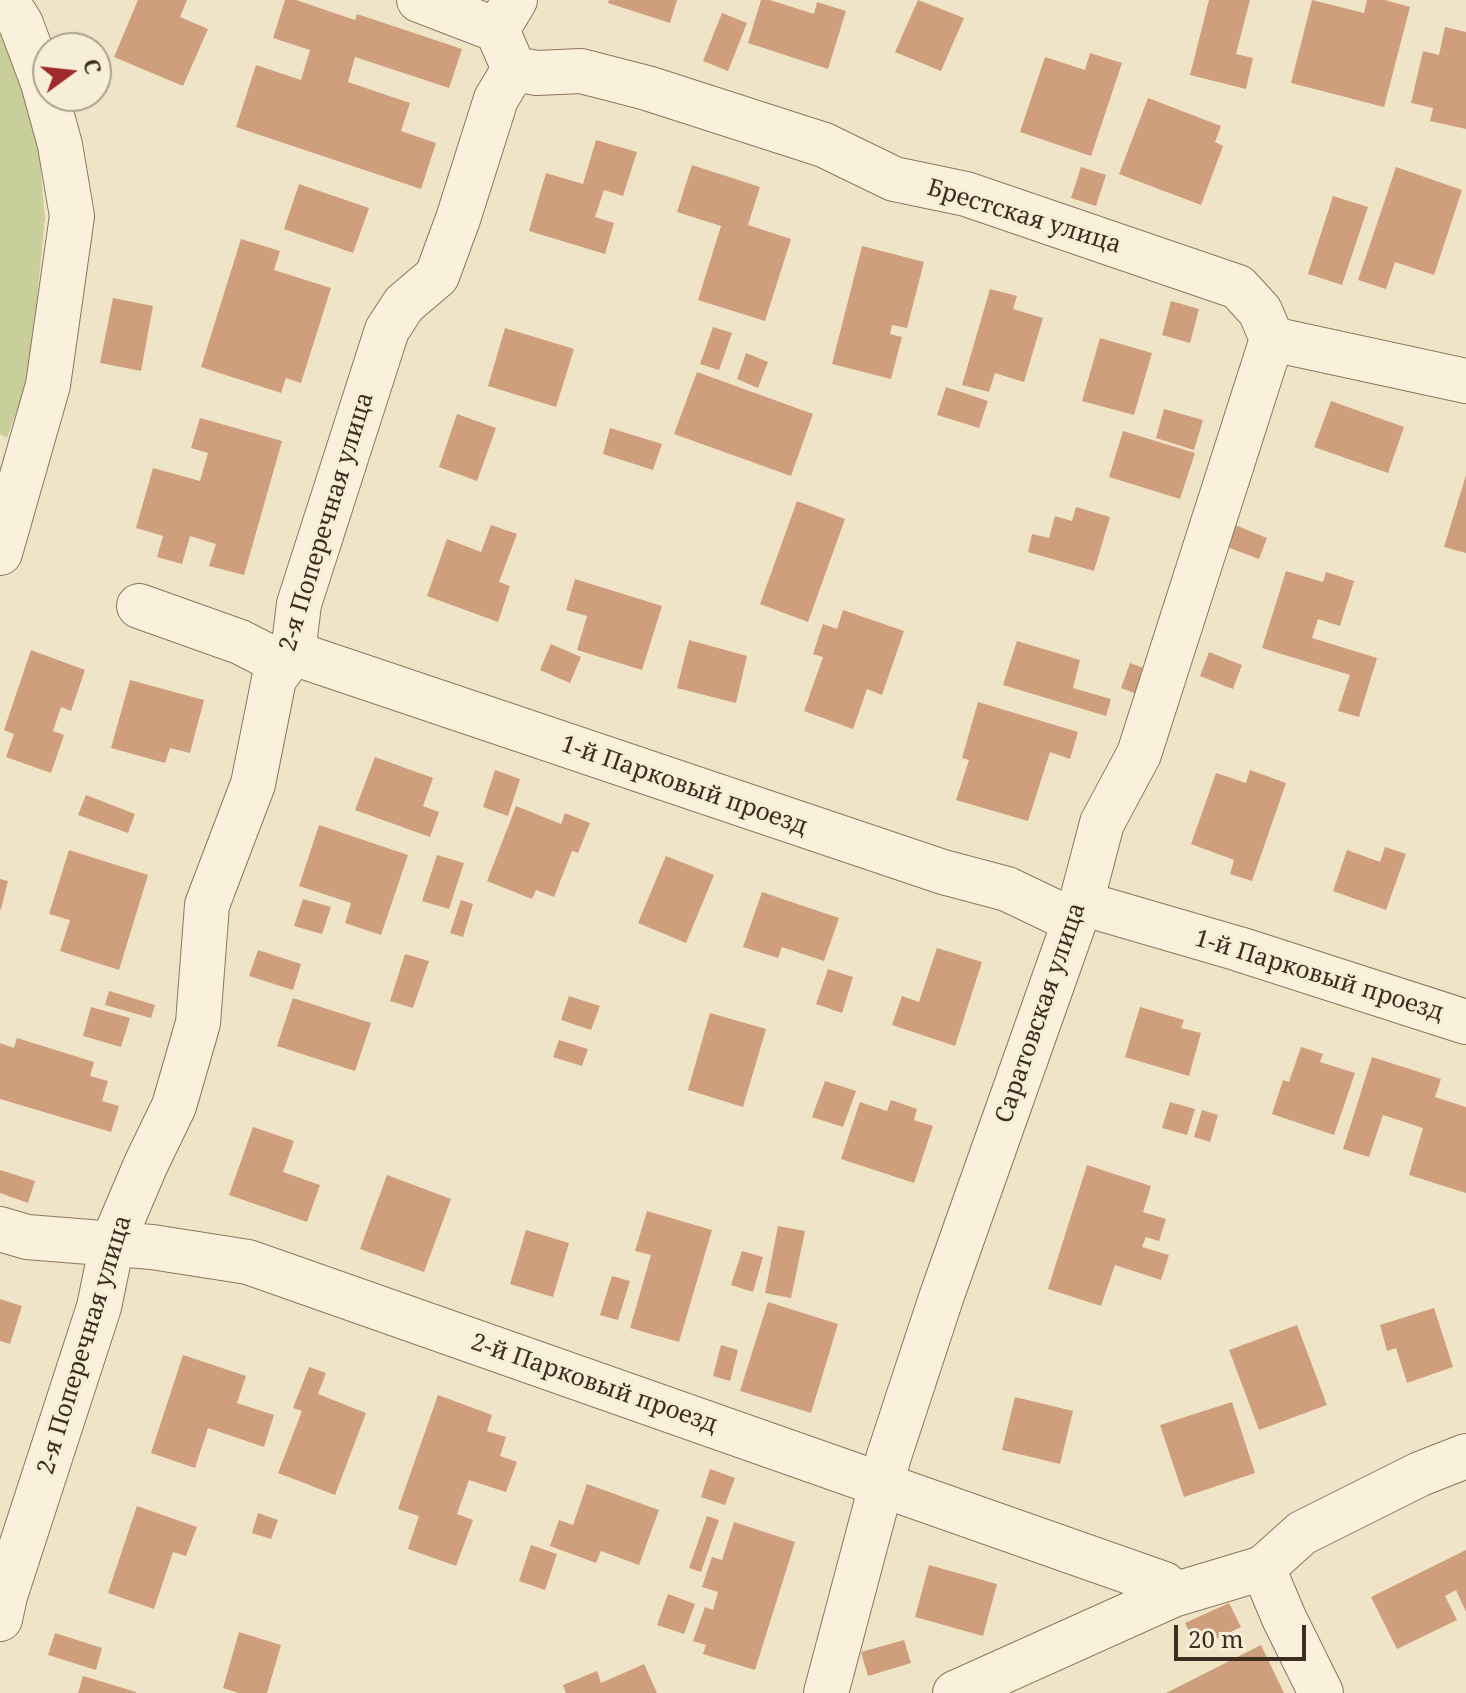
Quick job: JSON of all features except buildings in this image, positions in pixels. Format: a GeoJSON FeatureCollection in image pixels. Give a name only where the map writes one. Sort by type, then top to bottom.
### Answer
{"type":"FeatureCollection","features":[{"type":"Feature","properties":{"kind":"street"},"geometry":{"type":"LineString","coordinates":[[1,548],[48,385],[72,216],[60,145],[43,83],[21,24],[6,0]]}},
{"type":"Feature","properties":{"kind":"street"},"geometry":{"type":"LineString","coordinates":[[419,0],[506,15],[514,69]]}},
{"type":"Feature","properties":{"kind":"street","name":"Брестская улица"},"geometry":{"type":"LineString","coordinates":[[514,69],[537,73],[581,71],[647,88],[824,145],[894,179],[966,194],[1238,287],[1260,311],[1272,339]]}},
{"type":"Feature","properties":{"kind":"street","name":"2-я Поперечная улица"},"geometry":{"type":"LineString","coordinates":[[0,1619],[99,1307],[112,1244],[174,1106],[198,1023],[207,905],[253,784],[274,679],[288,658],[299,604],[387,330],[404,304],[437,276],[496,99],[514,69]]}},
{"type":"Feature","properties":{"kind":"street"},"geometry":{"type":"LineString","coordinates":[[1272,339],[1466,381]]}},
{"type":"Feature","properties":{"kind":"street","name":"Саратовская улица"},"geometry":{"type":"LineString","coordinates":[[826,1693],[880,1485],[947,1282],[1077,912],[1102,823],[1139,754],[1272,339]]}},
{"type":"Feature","properties":{"kind":"street","name":"1-й Парковый проезд"},"geometry":{"type":"LineString","coordinates":[[139,606],[288,658],[943,872],[1077,912],[1239,949],[1466,1022]]}},
{"type":"Feature","properties":{"kind":"street","name":"2-й Парковый проезд"},"geometry":{"type":"LineString","coordinates":[[0,1229],[27,1237],[152,1247],[248,1262],[1164,1584],[1173,1595]]}},
{"type":"Feature","properties":{"kind":"street"},"geometry":{"type":"LineString","coordinates":[[955,1693],[1173,1595],[1263,1568],[1302,1533],[1420,1474],[1466,1456]]}},
{"type":"Feature","properties":{"kind":"street"},"geometry":{"type":"LineString","coordinates":[[1263,1568],[1321,1693]]}},
{"type":"Feature","properties":{"kind":"green space"},"geometry":{"type":"Polygon","coordinates":[[[0,27],[22,87],[39,152],[45,218],[29,377],[7,438],[0,434],[0,27]]]}}]}
